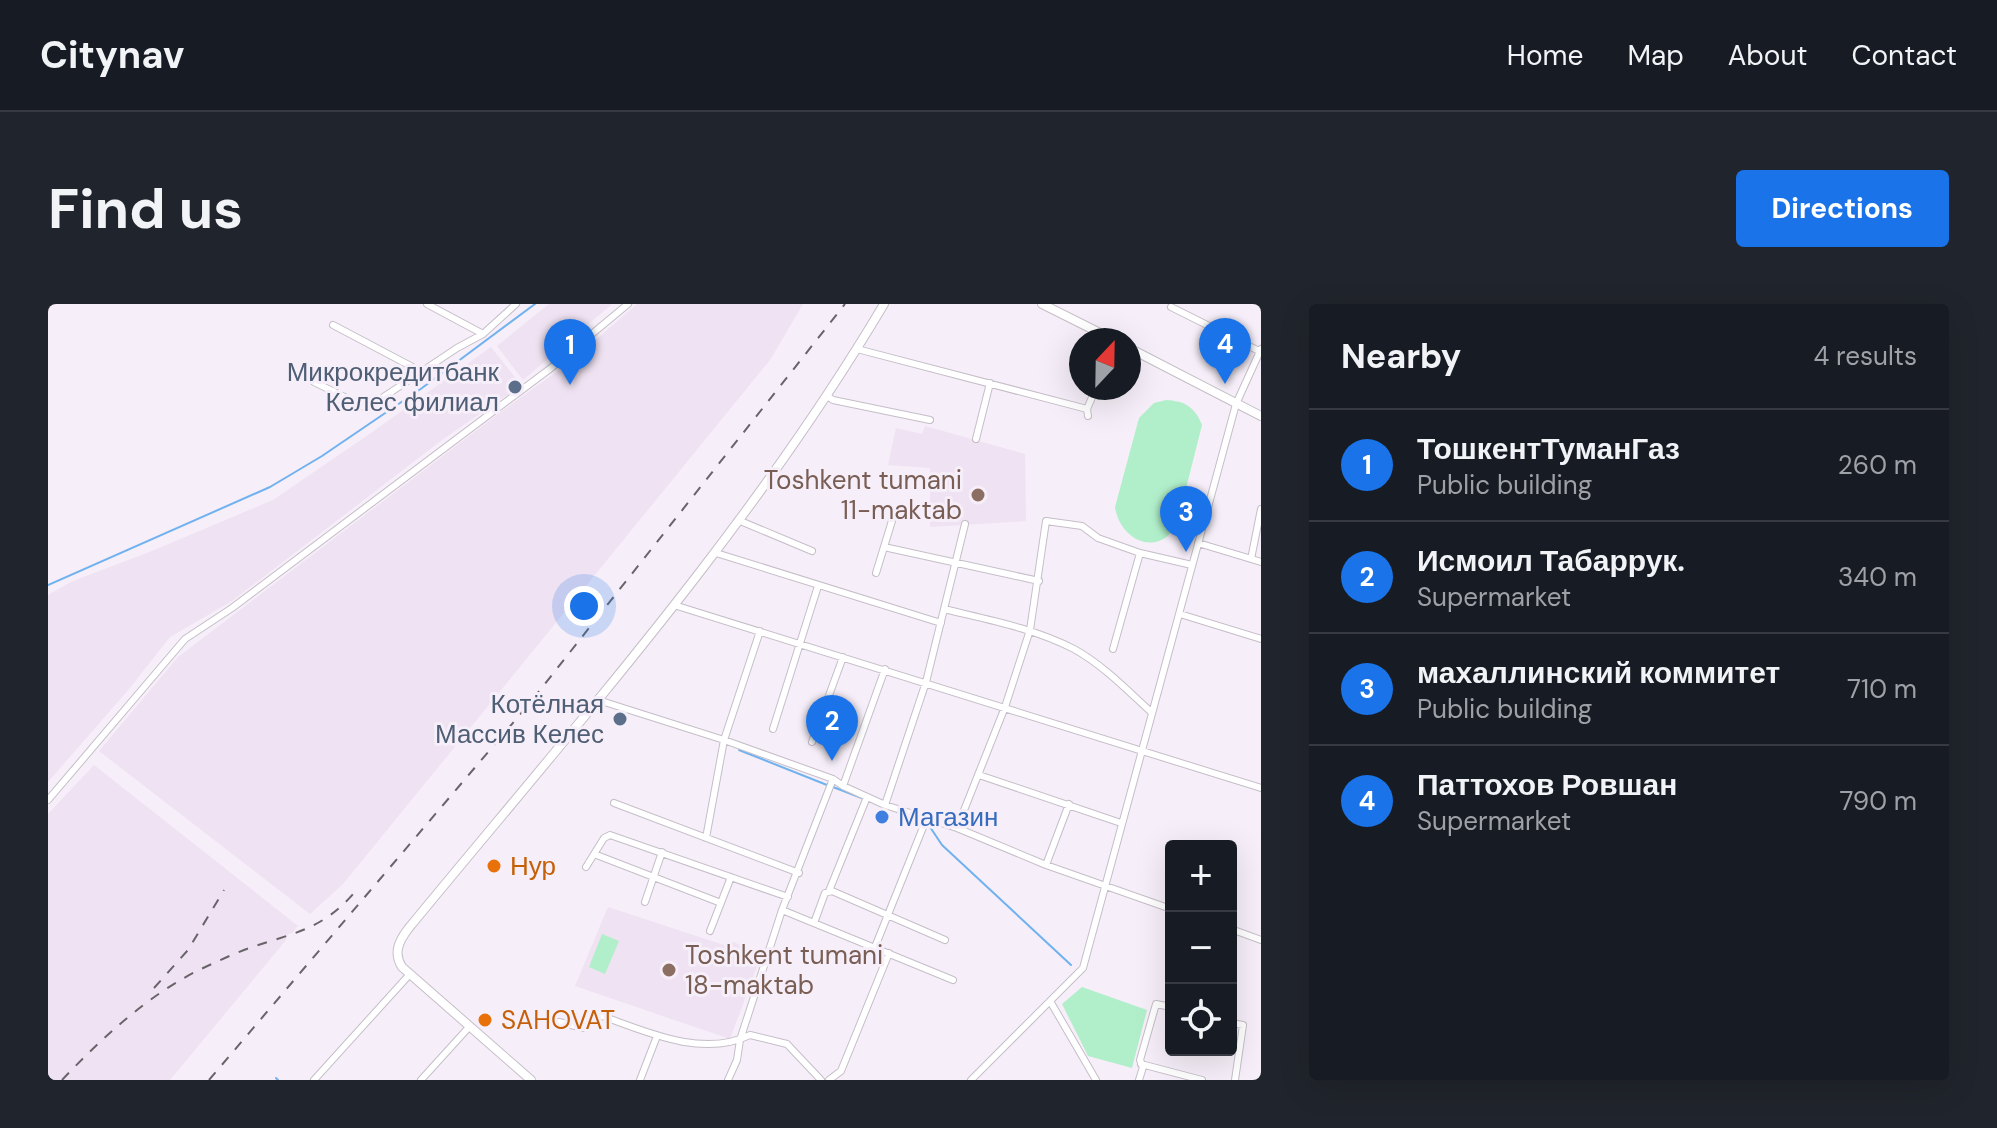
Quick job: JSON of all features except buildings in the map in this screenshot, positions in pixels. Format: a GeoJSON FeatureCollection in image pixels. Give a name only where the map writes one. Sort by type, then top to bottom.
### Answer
{"type":"FeatureCollection","features":[{"type":"Feature","properties":{"kind":"street"},"geometry":{"type":"LineString","coordinates":[[427,304],[483,334]]}},
{"type":"Feature","properties":{"kind":"street"},"geometry":{"type":"LineString","coordinates":[[314,382],[367,408],[483,334],[516,304]]}},
{"type":"Feature","properties":{"kind":"street"},"geometry":{"type":"LineString","coordinates":[[48,800],[185,639],[232,608],[551,368],[628,304]]}},
{"type":"Feature","properties":{"kind":"street"},"geometry":{"type":"LineString","coordinates":[[531,1080],[402,967],[397,950],[408,929],[716,553],[827,396],[884,304]]}},
{"type":"Feature","properties":{"kind":"street"},"geometry":{"type":"LineString","coordinates":[[1042,304],[1090,328]]}},
{"type":"Feature","properties":{"kind":"street"},"geometry":{"type":"LineString","coordinates":[[971,1080],[1083,968],[1236,404],[1260,350],[1171,307]]}},
{"type":"Feature","properties":{"kind":"street"},"geometry":{"type":"LineString","coordinates":[[333,325],[422,372]]}},
{"type":"Feature","properties":{"kind":"street"},"geometry":{"type":"LineString","coordinates":[[857,349],[1088,412],[1092,400]]}},
{"type":"Feature","properties":{"kind":"street"},"geometry":{"type":"LineString","coordinates":[[1141,354],[1261,416]]}},
{"type":"Feature","properties":{"kind":"street"},"geometry":{"type":"LineString","coordinates":[[976,439],[990,383]]}},
{"type":"Feature","properties":{"kind":"street"},"geometry":{"type":"LineString","coordinates":[[827,396],[833,400],[930,420]]}},
{"type":"Feature","properties":{"kind":"street"},"geometry":{"type":"LineString","coordinates":[[1251,559],[1261,509]]}},
{"type":"Feature","properties":{"kind":"street"},"geometry":{"type":"LineString","coordinates":[[876,573],[895,511]]}},
{"type":"Feature","properties":{"kind":"street"},"geometry":{"type":"LineString","coordinates":[[738,520],[812,551]]}},
{"type":"Feature","properties":{"kind":"street"},"geometry":{"type":"LineString","coordinates":[[957,828],[1005,707],[1030,630],[1046,521],[1082,526],[1098,538],[1140,553],[1192,565]]}},
{"type":"Feature","properties":{"kind":"street"},"geometry":{"type":"LineString","coordinates":[[885,805],[926,682],[965,524]]}},
{"type":"Feature","properties":{"kind":"street"},"geometry":{"type":"LineString","coordinates":[[1198,543],[1261,562]]}},
{"type":"Feature","properties":{"kind":"street"},"geometry":{"type":"LineString","coordinates":[[884,547],[1039,581]]}},
{"type":"Feature","properties":{"kind":"street"},"geometry":{"type":"LineString","coordinates":[[716,553],[941,623]]}},
{"type":"Feature","properties":{"kind":"street"},"geometry":{"type":"LineString","coordinates":[[1113,649],[1140,553]]}},
{"type":"Feature","properties":{"kind":"street"},"geometry":{"type":"LineString","coordinates":[[773,729],[818,586]]}},
{"type":"Feature","properties":{"kind":"street"},"geometry":{"type":"LineString","coordinates":[[674,605],[1261,788]]}},
{"type":"Feature","properties":{"kind":"street"},"geometry":{"type":"LineString","coordinates":[[944,609],[1030,630],[1076,650],[1109,674],[1151,712]]}},
{"type":"Feature","properties":{"kind":"street"},"geometry":{"type":"LineString","coordinates":[[1180,614],[1261,639]]}},
{"type":"Feature","properties":{"kind":"street"},"geometry":{"type":"LineString","coordinates":[[706,838],[724,740],[760,631]]}},
{"type":"Feature","properties":{"kind":"street"},"geometry":{"type":"LineString","coordinates":[[812,742],[843,657]]}},
{"type":"Feature","properties":{"kind":"street"},"geometry":{"type":"LineString","coordinates":[[843,786],[885,669]]}},
{"type":"Feature","properties":{"kind":"street"},"geometry":{"type":"LineString","coordinates":[[598,700],[833,779],[885,805],[957,828],[1046,865],[1165,907]]}},
{"type":"Feature","properties":{"kind":"street"},"geometry":{"type":"LineString","coordinates":[[979,775],[1121,823]]}},
{"type":"Feature","properties":{"kind":"street"},"geometry":{"type":"LineString","coordinates":[[730,1079],[782,910],[799,873],[833,779]]}},
{"type":"Feature","properties":{"kind":"street"},"geometry":{"type":"LineString","coordinates":[[814,923],[867,797]]}},
{"type":"Feature","properties":{"kind":"street"},"geometry":{"type":"LineString","coordinates":[[614,803],[799,873]]}},
{"type":"Feature","properties":{"kind":"street"},"geometry":{"type":"LineString","coordinates":[[1046,865],[1069,804]]}},
{"type":"Feature","properties":{"kind":"street"},"geometry":{"type":"LineString","coordinates":[[875,947],[926,820]]}},
{"type":"Feature","properties":{"kind":"street"},"geometry":{"type":"LineString","coordinates":[[586,867],[604,838],[610,835],[788,897]]}},
{"type":"Feature","properties":{"kind":"street"},"geometry":{"type":"LineString","coordinates":[[645,902],[662,852]]}},
{"type":"Feature","properties":{"kind":"street"},"geometry":{"type":"LineString","coordinates":[[594,854],[721,903]]}},
{"type":"Feature","properties":{"kind":"street"},"geometry":{"type":"LineString","coordinates":[[710,931],[731,877]]}},
{"type":"Feature","properties":{"kind":"street"},"geometry":{"type":"LineString","coordinates":[[829,891],[945,940]]}},
{"type":"Feature","properties":{"kind":"street"},"geometry":{"type":"LineString","coordinates":[[782,910],[953,980]]}},
{"type":"Feature","properties":{"kind":"street"},"geometry":{"type":"LineString","coordinates":[[1237,931],[1261,940]]}},
{"type":"Feature","properties":{"kind":"street"},"geometry":{"type":"LineString","coordinates":[[829,1080],[841,1071],[889,953]]}},
{"type":"Feature","properties":{"kind":"street"},"geometry":{"type":"LineString","coordinates":[[314,1080],[410,974]]}},
{"type":"Feature","properties":{"kind":"street"},"geometry":{"type":"LineString","coordinates":[[1050,1001],[1096,1080]]}},
{"type":"Feature","properties":{"kind":"street"},"geometry":{"type":"LineString","coordinates":[[1139,1080],[1143,1067],[1140,1060],[1156,1004],[1165,1006]]}},
{"type":"Feature","properties":{"kind":"street"},"geometry":{"type":"LineString","coordinates":[[559,1022],[583,1028],[594,1013],[657,1036],[712,1045],[750,1035],[787,1044],[821,1080]]}},
{"type":"Feature","properties":{"kind":"street"},"geometry":{"type":"LineString","coordinates":[[1235,1080],[1243,1025],[1237,1024]]}},
{"type":"Feature","properties":{"kind":"street"},"geometry":{"type":"LineString","coordinates":[[421,1080],[470,1026]]}},
{"type":"Feature","properties":{"kind":"street"},"geometry":{"type":"LineString","coordinates":[[640,1080],[657,1036]]}},
{"type":"Feature","properties":{"kind":"street"},"geometry":{"type":"LineString","coordinates":[[1141,1064],[1202,1080]]}},
{"type":"Feature","properties":{"kind":"shaded area"},"geometry":{"type":"Polygon","coordinates":[[[549,304],[612,304],[523,380],[497,346],[549,304]]]}},
{"type":"Feature","properties":{"kind":"shaded area"},"geometry":{"type":"Polygon","coordinates":[[[637,304],[803,304],[770,360],[343,884],[310,914],[99,751],[178,657],[568,364],[637,304]]]}},
{"type":"Feature","properties":{"kind":"shaded area"},"geometry":{"type":"Polygon","coordinates":[[[491,347],[521,385],[442,440],[232,601],[170,637],[48,782],[48,595],[73,581],[273,500],[491,347]]]}},
{"type":"Feature","properties":{"kind":"shaded area","name":"Toshkent tumani 11-maktab"},"geometry":{"type":"Polygon","coordinates":[[[925,426],[1025,454],[1026,521],[930,527],[930,468],[888,465],[896,428],[922,434],[925,426]]]}},
{"type":"Feature","properties":{"kind":"shaded area"},"geometry":{"type":"Polygon","coordinates":[[[94,765],[298,926],[288,934],[170,1080],[48,1080],[48,814],[94,765]]]}},
{"type":"Feature","properties":{"kind":"shaded area","name":"Toshkent tumani 18-maktab"},"geometry":{"type":"Polygon","coordinates":[[[608,907],[730,947],[733,942],[762,953],[730,1039],[575,986],[608,907]]]}},
{"type":"Feature","properties":{"kind":"green space"},"geometry":{"type":"Polygon","coordinates":[[[1166,400],[1188,406],[1202,425],[1177,524],[1169,534],[1151,543],[1141,541],[1124,529],[1115,507],[1139,418],[1154,403],[1166,400]]]}},
{"type":"Feature","properties":{"kind":"green space"},"geometry":{"type":"Polygon","coordinates":[[[602,934],[619,941],[605,974],[589,967],[602,934]]]}},
{"type":"Feature","properties":{"kind":"green space"},"geometry":{"type":"Polygon","coordinates":[[[1082,987],[1147,1010],[1132,1068],[1088,1056],[1062,1004],[1082,987]]]}},
{"type":"Feature","properties":{"kind":"waterway"},"geometry":{"type":"LineString","coordinates":[[48,585],[270,487],[322,456],[422,388],[535,304]]}},
{"type":"Feature","properties":{"kind":"waterway"},"geometry":{"type":"LineString","coordinates":[[739,750],[827,785]]}},
{"type":"Feature","properties":{"kind":"waterway"},"geometry":{"type":"LineString","coordinates":[[833,787],[872,802]]}},
{"type":"Feature","properties":{"kind":"waterway"},"geometry":{"type":"LineString","coordinates":[[897,812],[928,824],[942,845],[1071,965]]}},
{"type":"Feature","properties":{"kind":"railway"},"geometry":{"type":"LineString","coordinates":[[209,1080],[529,704],[845,304]]}},
{"type":"Feature","properties":{"kind":"railway"},"geometry":{"type":"LineString","coordinates":[[154,988],[188,950],[224,890]]}},
{"type":"Feature","properties":{"kind":"railway"},"geometry":{"type":"LineString","coordinates":[[62,1080],[110,1033],[181,979],[226,957],[319,922],[354,893]]}},
{"type":"Feature","properties":{"kind":"place","name":"Паттохов Ровшан"},"geometry":{"type":"Point","coordinates":[1225,384]}},
{"type":"Feature","properties":{"kind":"place","name":"ТошкентТуманГаз"},"geometry":{"type":"Point","coordinates":[570,385]}},
{"type":"Feature","properties":{"kind":"place","name":"Микрокредитбанк Келес филиал"},"geometry":{"type":"Point","coordinates":[515,387]}},
{"type":"Feature","properties":{"kind":"place","name":"Toshkent tumani 11-maktab"},"geometry":{"type":"Point","coordinates":[978,495]}},
{"type":"Feature","properties":{"kind":"place","name":"махаллинский коммитет"},"geometry":{"type":"Point","coordinates":[1186,552]}},
{"type":"Feature","properties":{"kind":"place","name":"Котёлная Массив Келес"},"geometry":{"type":"Point","coordinates":[620,719]}},
{"type":"Feature","properties":{"kind":"place","name":"Исмоил Табаррук."},"geometry":{"type":"Point","coordinates":[832,761]}},
{"type":"Feature","properties":{"kind":"place","name":"Магазин"},"geometry":{"type":"Point","coordinates":[882,817]}},
{"type":"Feature","properties":{"kind":"place","name":"Нур"},"geometry":{"type":"Point","coordinates":[494,866]}},
{"type":"Feature","properties":{"kind":"place","name":"Toshkent tumani 18-maktab"},"geometry":{"type":"Point","coordinates":[669,970]}},
{"type":"Feature","properties":{"kind":"place","name":"SAHOVAT"},"geometry":{"type":"Point","coordinates":[485,1020]}}]}
